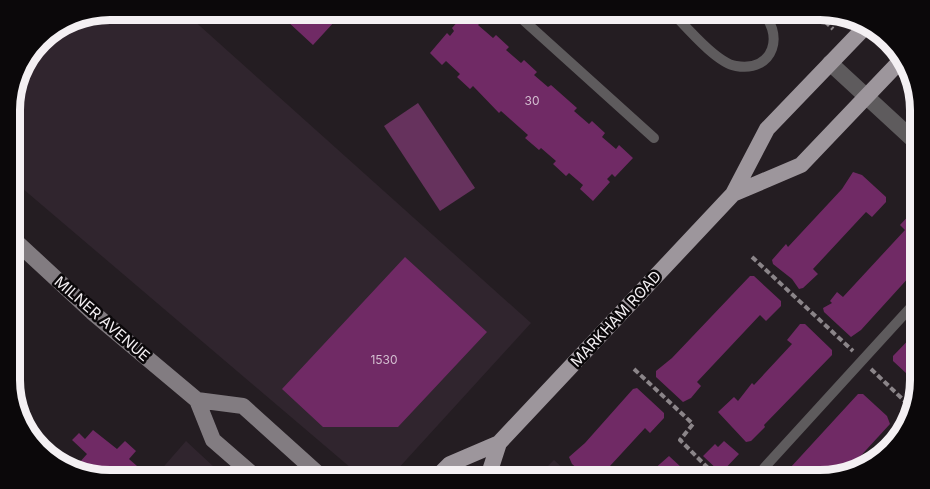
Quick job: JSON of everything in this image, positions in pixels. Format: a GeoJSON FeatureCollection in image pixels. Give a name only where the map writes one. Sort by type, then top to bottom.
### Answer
{"type":"FeatureCollection","features":[{"type":"Feature","properties":{"kind":"main road","name":"MARKHAM ROAD"},"geometry":{"type":"LineString","coordinates":[[444,470],[450,464],[499,443],[733,194],[767,129],[862,30]]}},
{"type":"Feature","properties":{"kind":"main road","name":"MARKHAM ROAD"},"geometry":{"type":"LineString","coordinates":[[733,194],[801,165],[897,64]]}},
{"type":"Feature","properties":{"kind":"main road","name":"MILNER AVENUE"},"geometry":{"type":"LineString","coordinates":[[20,245],[92,312],[197,400],[213,440],[247,470]]}},
{"type":"Feature","properties":{"kind":"main road"},"geometry":{"type":"LineString","coordinates":[[197,400],[243,406],[314,470]]}},
{"type":"Feature","properties":{"kind":"main road","name":"MARKHAM ROAD"},"geometry":{"type":"LineString","coordinates":[[490,469],[499,443]]}},
{"type":"Feature","properties":{"kind":"street"},"geometry":{"type":"LineString","coordinates":[[830,63],[910,137]]}},
{"type":"Feature","properties":{"kind":"lane"},"geometry":{"type":"LineString","coordinates":[[523,20],[654,138]]}},
{"type":"Feature","properties":{"kind":"lane"},"geometry":{"type":"LineString","coordinates":[[680,20],[722,60],[736,67],[762,61],[771,52],[775,34],[771,20]]}},
{"type":"Feature","properties":{"kind":"lane"},"geometry":{"type":"LineString","coordinates":[[764,469],[910,308]]}},
{"type":"Feature","properties":{"kind":"path"},"geometry":{"type":"LineString","coordinates":[[824,20],[833,29]]}},
{"type":"Feature","properties":{"kind":"path"},"geometry":{"type":"LineString","coordinates":[[752,258],[907,402]]}},
{"type":"Feature","properties":{"kind":"path"},"geometry":{"type":"LineString","coordinates":[[634,369],[693,424],[680,440],[707,469]]}},
{"type":"Feature","properties":{"kind":"shaded area"},"geometry":{"type":"Polygon","coordinates":[[[193,20],[531,323],[397,470],[353,470],[20,186],[20,104],[23,86],[38,55],[64,32],[92,21],[193,20]]]}},
{"type":"Feature","properties":{"kind":"shaded area"},"geometry":{"type":"Polygon","coordinates":[[[418,103],[475,188],[440,211],[384,126],[418,103]]]}},
{"type":"Feature","properties":{"kind":"shaded area"},"geometry":{"type":"Polygon","coordinates":[[[186,441],[217,470],[161,470],[186,441]]]}},
{"type":"Feature","properties":{"kind":"shaded area"},"geometry":{"type":"Polygon","coordinates":[[[554,460],[564,469],[545,469],[554,460]]]}},
{"type":"Feature","properties":{"kind":"building"},"geometry":{"type":"Polygon","coordinates":[[[286,20],[336,20],[313,45],[286,20]]]}},
{"type":"Feature","properties":{"kind":"building"},"geometry":{"type":"Polygon","coordinates":[[[459,20],[481,20],[478,25],[493,38],[496,35],[509,47],[506,50],[521,63],[524,60],[537,72],[534,75],[548,87],[551,85],[577,108],[574,111],[589,124],[592,121],[605,133],[602,137],[616,149],[619,145],[633,158],[615,177],[612,174],[607,179],[610,182],[593,201],[580,189],[583,185],[569,173],[566,176],[553,164],[556,161],[525,138],[528,135],[501,111],[499,113],[473,86],[470,89],[457,77],[460,74],[446,61],[442,65],[430,53],[447,33],[450,36],[454,31],[452,28],[459,20]]]}},
{"type":"Feature","properties":{"kind":"building"},"geometry":{"type":"Polygon","coordinates":[[[853,172],[862,175],[886,197],[886,202],[872,217],[866,212],[813,269],[818,274],[799,289],[792,279],[773,264],[772,260],[786,244],[788,247],[842,189],[853,172]]]}},
{"type":"Feature","properties":{"kind":"building"},"geometry":{"type":"Polygon","coordinates":[[[910,214],[910,276],[861,330],[851,337],[824,312],[823,308],[832,303],[830,301],[837,292],[843,297],[905,230],[900,225],[910,214]]]}},
{"type":"Feature","properties":{"kind":"building"},"geometry":{"type":"Polygon","coordinates":[[[405,257],[487,332],[398,427],[323,427],[282,389],[405,257]]]}},
{"type":"Feature","properties":{"kind":"building"},"geometry":{"type":"Polygon","coordinates":[[[750,276],[754,276],[781,301],[781,306],[766,321],[760,315],[697,382],[701,386],[691,398],[683,402],[656,377],[656,371],[672,358],[750,276]]]}},
{"type":"Feature","properties":{"kind":"building"},"geometry":{"type":"Polygon","coordinates":[[[800,324],[805,324],[832,350],[832,355],[764,425],[765,427],[751,441],[746,442],[718,412],[734,397],[738,401],[752,383],[754,385],[792,344],[787,340],[800,324]]]}},
{"type":"Feature","properties":{"kind":"building"},"geometry":{"type":"Polygon","coordinates":[[[910,338],[910,377],[893,361],[893,356],[910,338]]]}},
{"type":"Feature","properties":{"kind":"building"},"geometry":{"type":"Polygon","coordinates":[[[637,388],[664,413],[664,418],[650,433],[645,428],[610,466],[613,469],[578,469],[572,464],[569,457],[585,443],[633,389],[637,388]]]}},
{"type":"Feature","properties":{"kind":"building"},"geometry":{"type":"Polygon","coordinates":[[[858,394],[863,394],[887,416],[890,424],[855,462],[838,468],[789,469],[858,394]]]}},
{"type":"Feature","properties":{"kind":"building"},"geometry":{"type":"Polygon","coordinates":[[[93,430],[117,449],[125,441],[136,451],[129,459],[137,466],[133,470],[110,470],[81,465],[79,463],[87,454],[72,440],[79,433],[85,439],[93,430]]]}},
{"type":"Feature","properties":{"kind":"building"},"geometry":{"type":"Polygon","coordinates":[[[724,441],[739,454],[725,469],[717,469],[703,456],[715,444],[718,447],[724,441]]]}},
{"type":"Feature","properties":{"kind":"building"},"geometry":{"type":"Polygon","coordinates":[[[669,456],[683,469],[654,469],[669,456]]]}}]}
